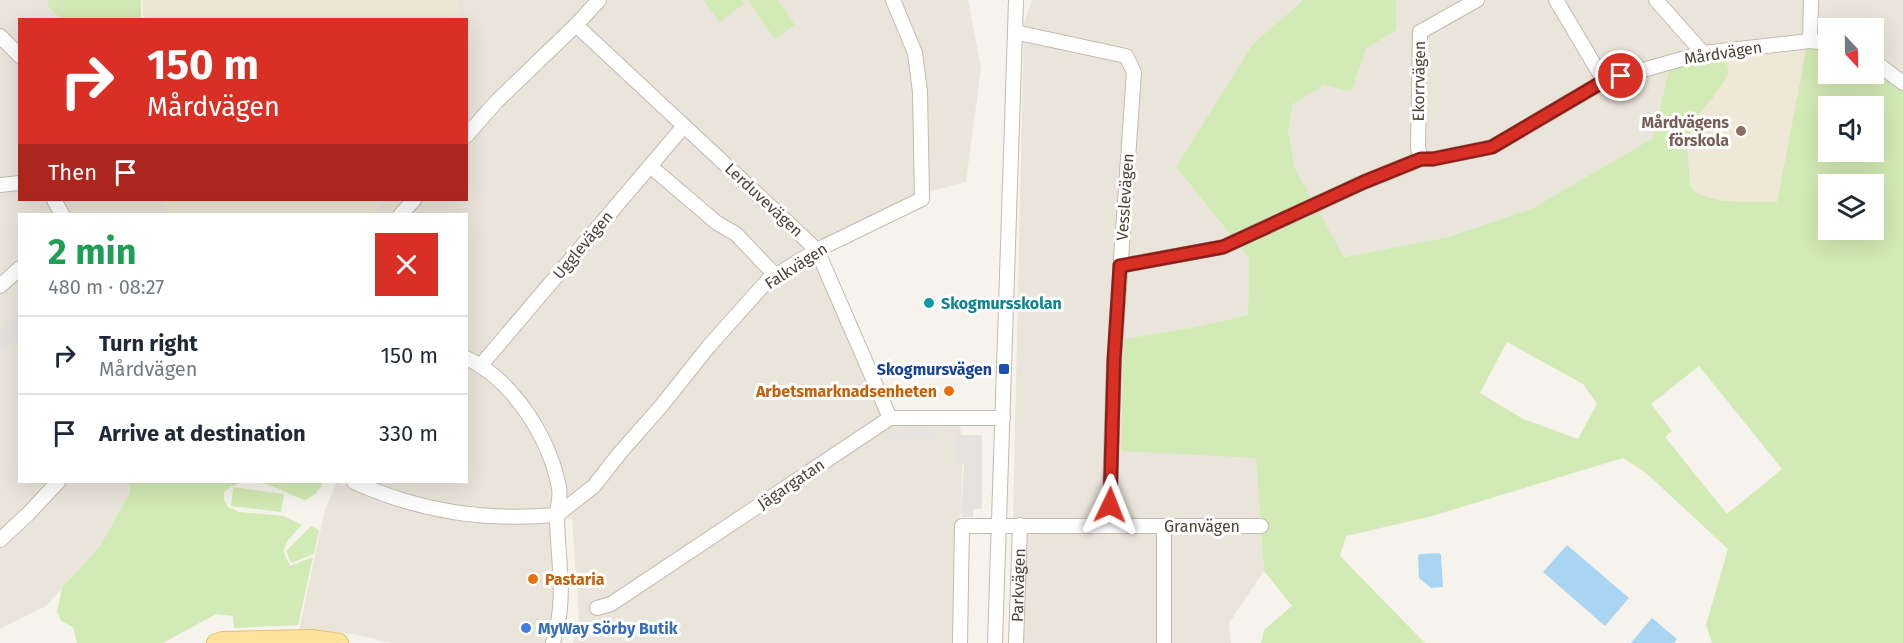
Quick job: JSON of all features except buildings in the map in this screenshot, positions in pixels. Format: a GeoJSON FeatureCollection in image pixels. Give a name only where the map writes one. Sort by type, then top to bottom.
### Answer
{"type":"FeatureCollection","features":[{"type":"Feature","properties":{"kind":"main road"},"geometry":{"type":"LineString","coordinates":[[216,643],[312,639],[339,643]]}},
{"type":"Feature","properties":{"kind":"street"},"geometry":{"type":"LineString","coordinates":[[468,134],[496,102],[599,0]]}},
{"type":"Feature","properties":{"kind":"street","name":"Falkvägen"},"geometry":{"type":"LineString","coordinates":[[557,515],[594,486],[768,280],[817,250],[922,199],[920,92],[915,53],[893,0]]}},
{"type":"Feature","properties":{"kind":"street"},"geometry":{"type":"LineString","coordinates":[[995,643],[1016,0]]}},
{"type":"Feature","properties":{"kind":"street","name":"Ekorrvägen"},"geometry":{"type":"LineString","coordinates":[[1421,159],[1418,148],[1420,32],[1477,0]]}},
{"type":"Feature","properties":{"kind":"street"},"geometry":{"type":"LineString","coordinates":[[1556,0],[1604,81]]}},
{"type":"Feature","properties":{"kind":"street"},"geometry":{"type":"LineString","coordinates":[[1656,0],[1703,53]]}},
{"type":"Feature","properties":{"kind":"street"},"geometry":{"type":"LineString","coordinates":[[1810,41],[1811,0]]}},
{"type":"Feature","properties":{"kind":"street","name":"Lerduvevägen"},"geometry":{"type":"LineString","coordinates":[[576,25],[817,250],[890,418]]}},
{"type":"Feature","properties":{"kind":"street","name":"Vesslevägen"},"geometry":{"type":"LineString","coordinates":[[1016,32],[1126,56],[1134,72],[1114,361],[1109,526]]}},
{"type":"Feature","properties":{"kind":"street"},"geometry":{"type":"LineString","coordinates":[[0,36],[18,54]]}},
{"type":"Feature","properties":{"kind":"street","name":"Mårdvägen"},"geometry":{"type":"LineString","coordinates":[[1120,266],[1223,247],[1364,182],[1421,159],[1433,159],[1492,147],[1604,81],[1703,53],[1810,41],[1818,42]]}},
{"type":"Feature","properties":{"kind":"street"},"geometry":{"type":"LineString","coordinates":[[1884,69],[1903,83]]}},
{"type":"Feature","properties":{"kind":"street","name":"Ugglevägen"},"geometry":{"type":"LineString","coordinates":[[481,365],[684,126]]}},
{"type":"Feature","properties":{"kind":"street"},"geometry":{"type":"LineString","coordinates":[[650,166],[717,223],[736,234],[776,276]]}},
{"type":"Feature","properties":{"kind":"street"},"geometry":{"type":"LineString","coordinates":[[0,185],[18,183]]}},
{"type":"Feature","properties":{"kind":"street"},"geometry":{"type":"LineString","coordinates":[[402,213],[413,201]]}},
{"type":"Feature","properties":{"kind":"street"},"geometry":{"type":"LineString","coordinates":[[0,286],[18,270]]}},
{"type":"Feature","properties":{"kind":"street"},"geometry":{"type":"LineString","coordinates":[[468,359],[481,365],[503,384],[533,422],[545,445],[556,475],[560,491],[557,515],[560,614],[553,643]]}},
{"type":"Feature","properties":{"kind":"street"},"geometry":{"type":"LineString","coordinates":[[890,418],[1002,418]]}},
{"type":"Feature","properties":{"kind":"street","name":"Jägargatan"},"geometry":{"type":"LineString","coordinates":[[597,608],[611,604],[890,418]]}},
{"type":"Feature","properties":{"kind":"street"},"geometry":{"type":"LineString","coordinates":[[0,540],[57,483]]}},
{"type":"Feature","properties":{"kind":"street"},"geometry":{"type":"LineString","coordinates":[[356,483],[407,501],[471,516],[557,515]]}},
{"type":"Feature","properties":{"kind":"street","name":"Parkvägen"},"geometry":{"type":"LineString","coordinates":[[1016,643],[1020,525]]}},
{"type":"Feature","properties":{"kind":"street"},"geometry":{"type":"LineString","coordinates":[[960,643],[962,526],[999,526]]}},
{"type":"Feature","properties":{"kind":"street","name":"Granvägen"},"geometry":{"type":"LineString","coordinates":[[999,526],[1261,526]]}},
{"type":"Feature","properties":{"kind":"street"},"geometry":{"type":"LineString","coordinates":[[1164,526],[1164,643]]}},
{"type":"Feature","properties":{"kind":"shaded area"},"geometry":{"type":"Polygon","coordinates":[[[0,0],[48,0],[48,6],[60,18],[18,18],[18,201],[165,201],[166,213],[18,213],[18,483],[129,483],[130,492],[100,546],[46,606],[0,629],[0,0]]]}},
{"type":"Feature","properties":{"kind":"shaded area"},"geometry":{"type":"Polygon","coordinates":[[[142,0],[459,0],[459,18],[144,18],[142,0]]]}},
{"type":"Feature","properties":{"kind":"shaded area"},"geometry":{"type":"Polygon","coordinates":[[[459,0],[968,0],[981,68],[966,182],[920,194],[807,249],[818,268],[886,424],[959,424],[963,440],[961,514],[956,524],[954,643],[573,643],[579,620],[572,519],[534,513],[475,511],[413,498],[370,483],[468,483],[468,213],[372,213],[384,201],[468,201],[468,18],[459,18],[459,0]]]}},
{"type":"Feature","properties":{"kind":"shaded area"},"geometry":{"type":"Polygon","coordinates":[[[1032,0],[1303,0],[1252,45],[1176,167],[1249,258],[1248,315],[1125,339],[1256,458],[1264,571],[1229,623],[1231,643],[1015,643],[1013,517],[1024,22],[1032,0]]]}},
{"type":"Feature","properties":{"kind":"shaded area"},"geometry":{"type":"Polygon","coordinates":[[[1903,0],[1903,83],[1884,69],[1884,18],[1818,18],[1818,45],[1669,69],[1653,138],[1533,208],[1448,237],[1343,257],[1295,169],[1288,131],[1293,104],[1324,85],[1351,92],[1366,49],[1396,30],[1396,1],[1903,0]]]}},
{"type":"Feature","properties":{"kind":"shaded area","name":"Mårdvägens förskola"},"geometry":{"type":"Polygon","coordinates":[[[1807,44],[1777,202],[1723,201],[1698,194],[1690,186],[1687,142],[1694,120],[1712,99],[1724,52],[1807,44]]]}},
{"type":"Feature","properties":{"kind":"shaded area"},"geometry":{"type":"Polygon","coordinates":[[[165,201],[384,201],[372,213],[166,213],[165,201]]]}},
{"type":"Feature","properties":{"kind":"shaded area"},"geometry":{"type":"Polygon","coordinates":[[[18,318],[18,339],[0,350],[0,329],[18,318]]]}},
{"type":"Feature","properties":{"kind":"shaded area"},"geometry":{"type":"Polygon","coordinates":[[[911,428],[938,429],[937,439],[910,438],[887,443],[883,431],[911,428]]]}},
{"type":"Feature","properties":{"kind":"shaded area"},"geometry":{"type":"Polygon","coordinates":[[[956,435],[982,435],[982,509],[973,509],[973,517],[961,517],[964,464],[955,463],[956,435]]]}},
{"type":"Feature","properties":{"kind":"shaded area"},"geometry":{"type":"Polygon","coordinates":[[[337,483],[340,483],[375,497],[470,523],[552,523],[553,614],[546,643],[391,643],[354,634],[299,630],[325,509],[337,483]]]}},
{"type":"Feature","properties":{"kind":"green space"},"geometry":{"type":"Polygon","coordinates":[[[48,0],[141,0],[141,18],[60,18],[48,6],[48,0]]]}},
{"type":"Feature","properties":{"kind":"green space"},"geometry":{"type":"Polygon","coordinates":[[[703,0],[741,0],[744,4],[720,22],[703,0]]]}},
{"type":"Feature","properties":{"kind":"green space"},"geometry":{"type":"Polygon","coordinates":[[[748,0],[778,0],[795,25],[775,39],[748,0]]]}},
{"type":"Feature","properties":{"kind":"green space"},"geometry":{"type":"Polygon","coordinates":[[[1303,0],[1401,0],[1396,1],[1396,30],[1366,49],[1351,92],[1324,85],[1293,104],[1288,131],[1295,169],[1344,257],[1448,237],[1533,208],[1653,138],[1669,69],[1724,52],[1729,73],[1712,99],[1694,120],[1687,142],[1690,186],[1698,194],[1723,201],[1777,202],[1807,44],[1818,45],[1818,84],[1884,84],[1884,69],[1903,83],[1903,643],[1712,643],[1706,625],[1728,549],[1646,473],[1623,458],[1432,516],[1346,536],[1340,556],[1425,643],[1261,643],[1264,630],[1292,606],[1264,571],[1256,458],[1121,451],[1124,339],[1248,315],[1249,258],[1176,167],[1252,45],[1303,0]],[[1507,342],[1480,393],[1523,419],[1578,439],[1597,404],[1583,384],[1507,342]],[[1699,366],[1651,404],[1672,431],[1665,437],[1727,514],[1782,469],[1699,366]]]}},
{"type":"Feature","properties":{"kind":"green space"},"geometry":{"type":"Polygon","coordinates":[[[129,483],[241,483],[224,492],[224,500],[228,507],[239,512],[284,516],[302,525],[288,540],[283,551],[290,566],[313,557],[298,625],[234,628],[233,616],[216,614],[163,643],[77,643],[73,627],[61,621],[57,611],[62,588],[100,546],[130,492],[129,483]]]}},
{"type":"Feature","properties":{"kind":"green space"},"geometry":{"type":"Polygon","coordinates":[[[260,483],[322,483],[316,493],[304,500],[260,483]]]}},
{"type":"Feature","properties":{"kind":"green space"},"geometry":{"type":"Polygon","coordinates":[[[233,487],[284,494],[281,512],[231,506],[233,487]]]}},
{"type":"Feature","properties":{"kind":"green space"},"geometry":{"type":"Polygon","coordinates":[[[311,526],[319,530],[314,554],[291,563],[286,551],[311,526]]]}},
{"type":"Feature","properties":{"kind":"water"},"geometry":{"type":"Polygon","coordinates":[[[1567,545],[1629,598],[1605,626],[1543,572],[1567,545]]]}},
{"type":"Feature","properties":{"kind":"water"},"geometry":{"type":"Polygon","coordinates":[[[1439,553],[1443,587],[1431,588],[1419,578],[1418,556],[1439,553]]]}},
{"type":"Feature","properties":{"kind":"water"},"geometry":{"type":"Polygon","coordinates":[[[1652,618],[1677,639],[1674,643],[1631,643],[1652,618]]]}},
{"type":"Feature","properties":{"kind":"place","name":"Mårdvägens förskola"},"geometry":{"type":"Point","coordinates":[1741,131]}},
{"type":"Feature","properties":{"kind":"place","name":"Skogmursskolan"},"geometry":{"type":"Point","coordinates":[929,303]}},
{"type":"Feature","properties":{"kind":"place","name":"Skogmursvägen"},"geometry":{"type":"Point","coordinates":[1004,369]}},
{"type":"Feature","properties":{"kind":"place","name":"Arbetsmarknadsenheten"},"geometry":{"type":"Point","coordinates":[949,391]}},
{"type":"Feature","properties":{"kind":"place","name":"Pastaria"},"geometry":{"type":"Point","coordinates":[533,579]}},
{"type":"Feature","properties":{"kind":"place","name":"MyWay Sörby Butik"},"geometry":{"type":"Point","coordinates":[526,628]}},
{"type":"Feature","properties":{"kind":"route"},"geometry":{"type":"LineString","coordinates":[[1110,505],[1114,361],[1120,266],[1223,247],[1364,182],[1421,159],[1433,159],[1492,147],[1604,81],[1621,76]]}}]}
